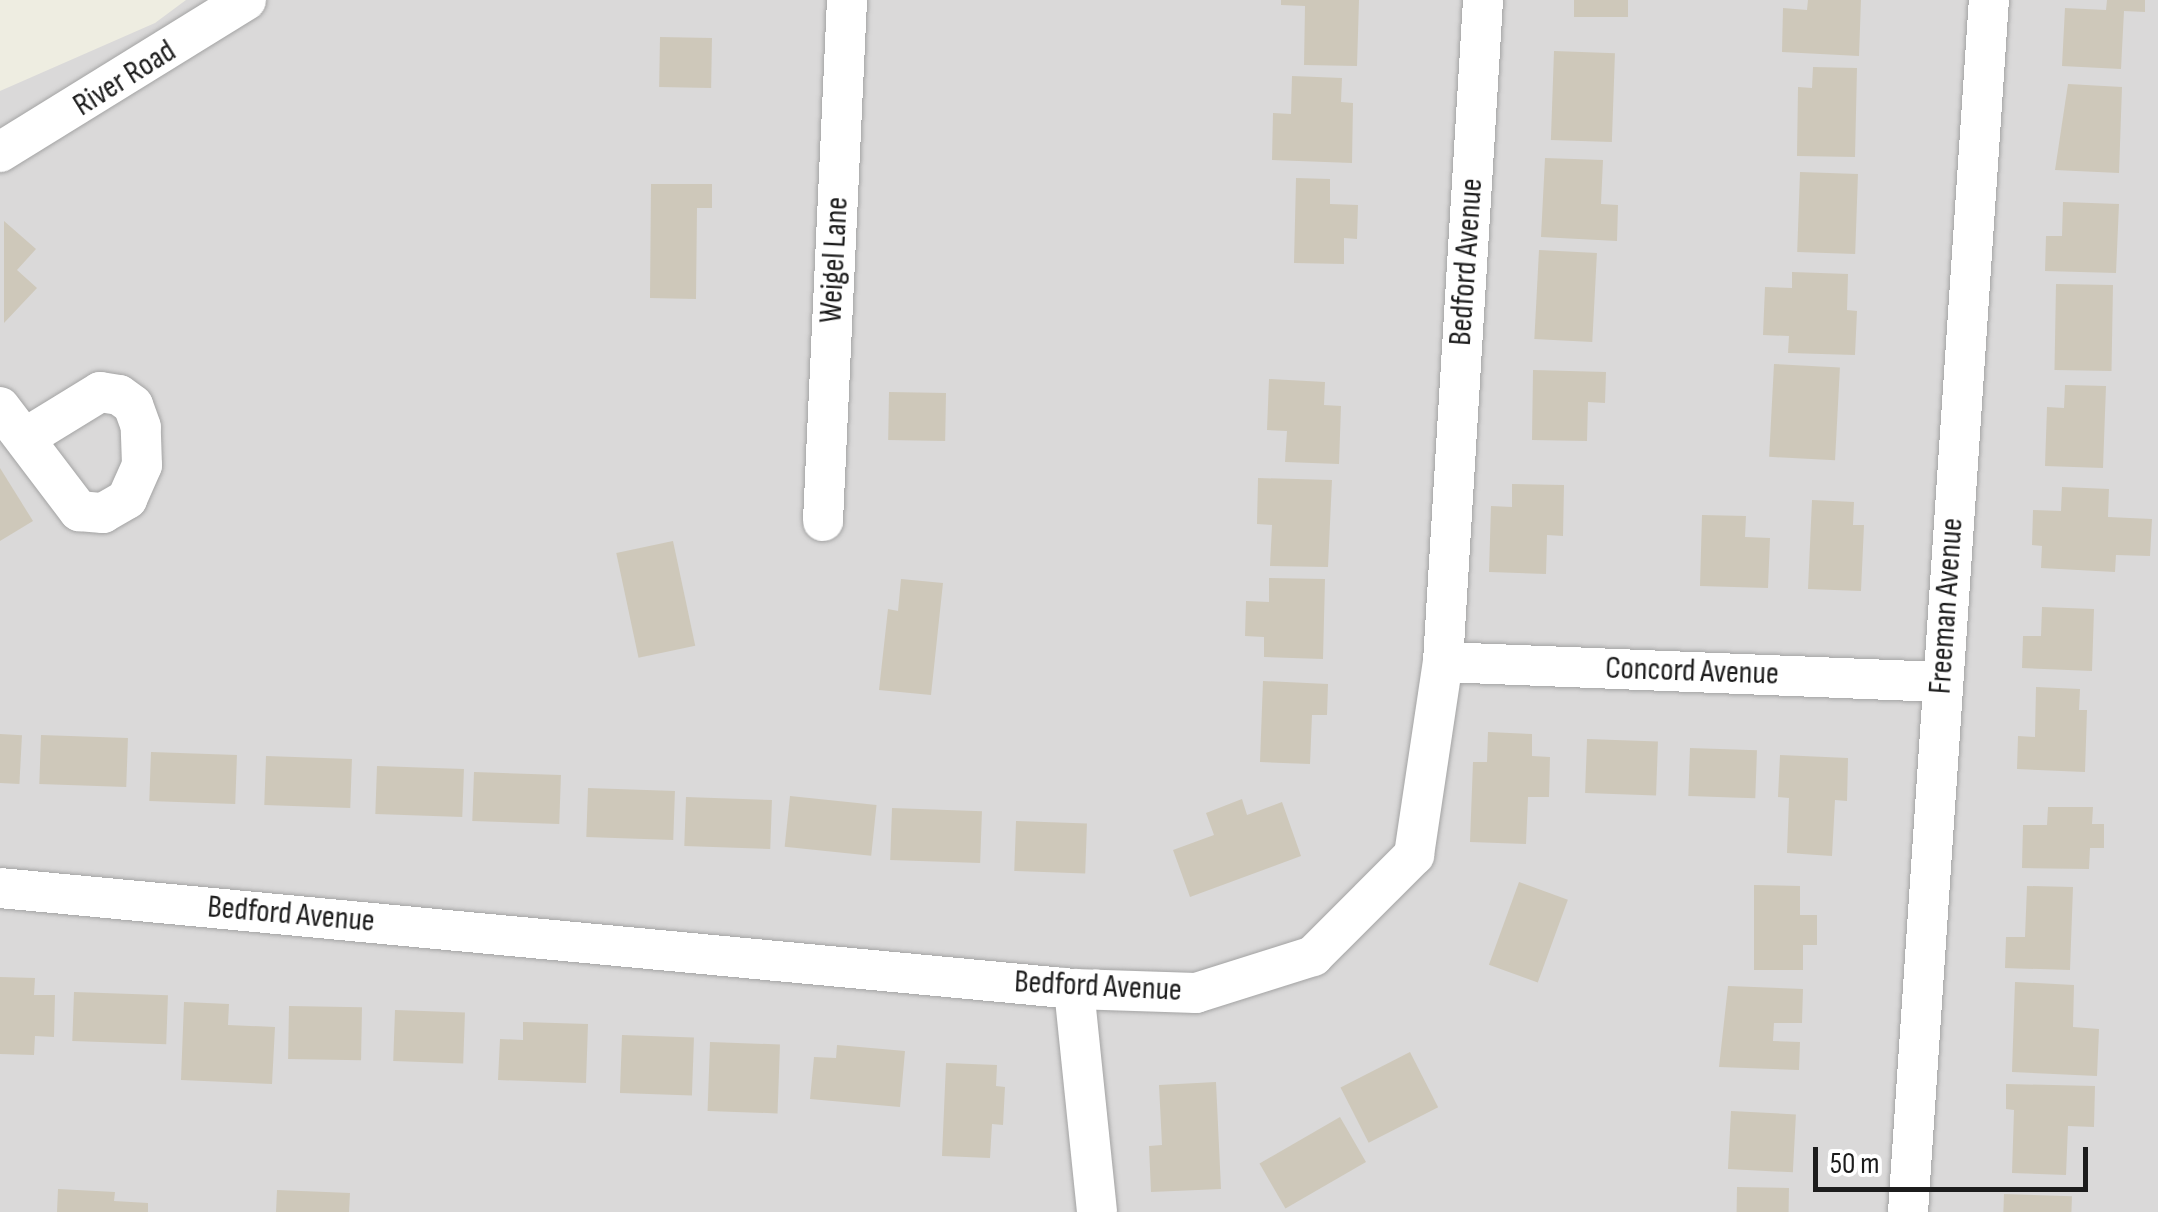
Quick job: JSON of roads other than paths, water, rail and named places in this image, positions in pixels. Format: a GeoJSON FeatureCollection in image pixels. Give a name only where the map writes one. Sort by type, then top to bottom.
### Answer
{"type":"FeatureCollection","features":[{"type":"Feature","properties":{"kind":"street","name":"River Road"},"geometry":{"type":"LineString","coordinates":[[0,152],[246,0]]}},
{"type":"Feature","properties":{"kind":"street","name":"Weigel Lane"},"geometry":{"type":"LineString","coordinates":[[822,520],[846,0]]}},
{"type":"Feature","properties":{"kind":"street","name":"Bedford Avenue"},"geometry":{"type":"LineString","coordinates":[[0,888],[1074,988],[1196,993],[1313,956],[1414,855],[1443,662],[1483,0]]}},
{"type":"Feature","properties":{"kind":"street","name":"Freeman Avenue"},"geometry":{"type":"LineString","coordinates":[[1908,1212],[1989,0]]}},
{"type":"Feature","properties":{"kind":"street","name":"Concord Avenue"},"geometry":{"type":"LineString","coordinates":[[1443,662],[1942,682]]}},
{"type":"Feature","properties":{"kind":"street"},"geometry":{"type":"LineString","coordinates":[[1074,988],[1097,1212]]}}]}
